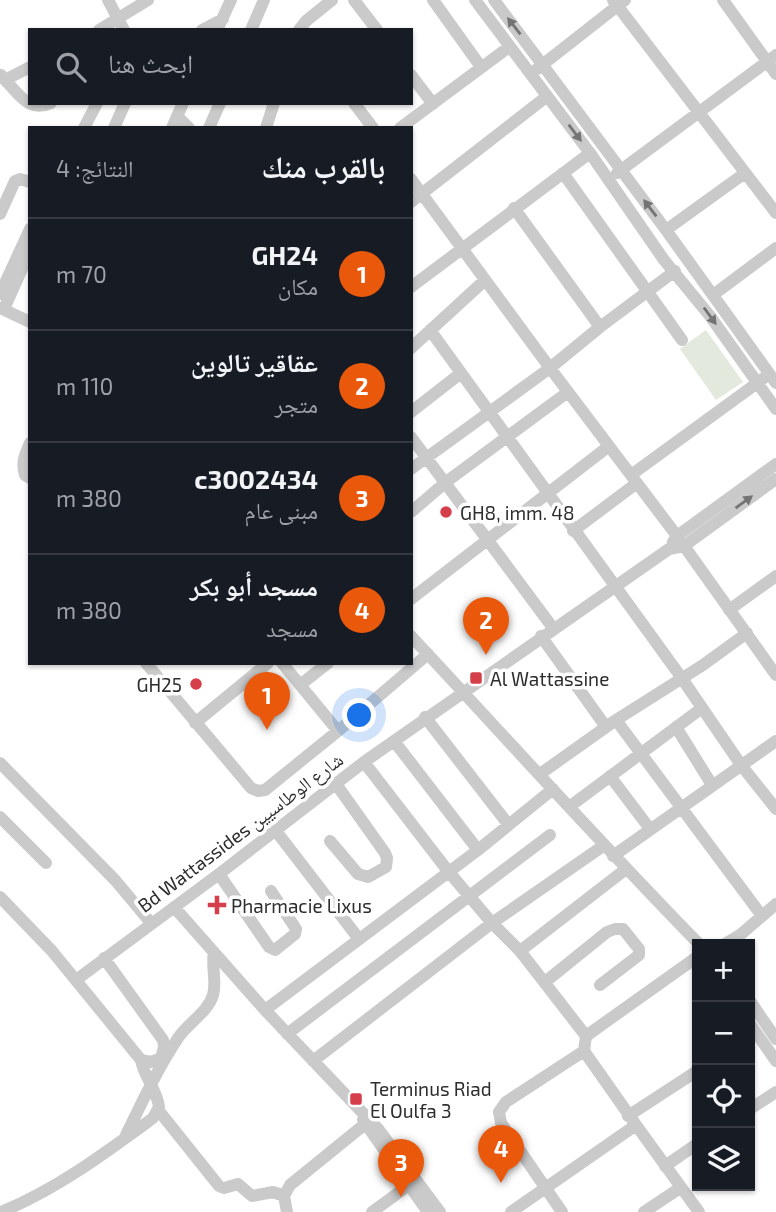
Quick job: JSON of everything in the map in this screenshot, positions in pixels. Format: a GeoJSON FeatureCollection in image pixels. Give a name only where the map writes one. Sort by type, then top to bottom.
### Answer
{"type":"FeatureCollection","features":[{"type":"Feature","properties":{"kind":"street"},"geometry":{"type":"LineString","coordinates":[[108,0],[121,24],[148,0]]}},
{"type":"Feature","properties":{"kind":"street"},"geometry":{"type":"LineString","coordinates":[[220,24],[231,0]]}},
{"type":"Feature","properties":{"kind":"street"},"geometry":{"type":"LineString","coordinates":[[252,28],[264,0]]}},
{"type":"Feature","properties":{"kind":"street"},"geometry":{"type":"LineString","coordinates":[[300,28],[306,20],[332,0]]}},
{"type":"Feature","properties":{"kind":"street"},"geometry":{"type":"LineString","coordinates":[[355,0],[376,28]]}},
{"type":"Feature","properties":{"kind":"street"},"geometry":{"type":"LineString","coordinates":[[433,0],[481,67]]}},
{"type":"Feature","properties":{"kind":"street"},"geometry":{"type":"LineString","coordinates":[[475,0],[590,153],[664,260],[710,316],[776,408]]}},
{"type":"Feature","properties":{"kind":"street"},"geometry":{"type":"LineString","coordinates":[[494,0],[666,229],[773,378],[757,383],[634,479],[573,531]]}},
{"type":"Feature","properties":{"kind":"street"},"geometry":{"type":"LineString","coordinates":[[723,0],[771,58],[776,74]]}},
{"type":"Feature","properties":{"kind":"street"},"geometry":{"type":"LineString","coordinates":[[530,75],[619,2],[776,213]]}},
{"type":"Feature","properties":{"kind":"street"},"geometry":{"type":"LineString","coordinates":[[403,126],[509,47]]}},
{"type":"Feature","properties":{"kind":"street"},"geometry":{"type":"LineString","coordinates":[[608,180],[771,58]]}},
{"type":"Feature","properties":{"kind":"street"},"geometry":{"type":"LineString","coordinates":[[28,67],[3,77],[28,101]]}},
{"type":"Feature","properties":{"kind":"street"},"geometry":{"type":"LineString","coordinates":[[413,78],[433,104]]}},
{"type":"Feature","properties":{"kind":"street"},"geometry":{"type":"LineString","coordinates":[[546,97],[416,198],[462,248],[776,674]]}},
{"type":"Feature","properties":{"kind":"street"},"geometry":{"type":"LineString","coordinates":[[86,126],[96,105]]}},
{"type":"Feature","properties":{"kind":"street"},"geometry":{"type":"LineString","coordinates":[[115,126],[124,105]]}},
{"type":"Feature","properties":{"kind":"street"},"geometry":{"type":"LineString","coordinates":[[174,122],[182,105]]}},
{"type":"Feature","properties":{"kind":"street"},"geometry":{"type":"LineString","coordinates":[[210,126],[219,105]]}},
{"type":"Feature","properties":{"kind":"street"},"geometry":{"type":"LineString","coordinates":[[267,126],[273,105]]}},
{"type":"Feature","properties":{"kind":"street"},"geometry":{"type":"LineString","coordinates":[[356,105],[371,126]]}},
{"type":"Feature","properties":{"kind":"street"},"geometry":{"type":"LineString","coordinates":[[413,285],[590,153]]}},
{"type":"Feature","properties":{"kind":"street"},"geometry":{"type":"LineString","coordinates":[[563,173],[682,340]]}},
{"type":"Feature","properties":{"kind":"street"},"geometry":{"type":"LineString","coordinates":[[666,229],[745,173]]}},
{"type":"Feature","properties":{"kind":"street"},"geometry":{"type":"LineString","coordinates":[[0,214],[15,181],[20,179],[28,181]]}},
{"type":"Feature","properties":{"kind":"street"},"geometry":{"type":"LineString","coordinates":[[514,208],[600,327]]}},
{"type":"Feature","properties":{"kind":"street"},"geometry":{"type":"LineString","coordinates":[[0,294],[28,233]]}},
{"type":"Feature","properties":{"kind":"street"},"geometry":{"type":"LineString","coordinates":[[713,295],[776,248]]}},
{"type":"Feature","properties":{"kind":"street"},"geometry":{"type":"LineString","coordinates":[[28,255],[2,309],[28,321]]}},
{"type":"Feature","properties":{"kind":"street"},"geometry":{"type":"LineString","coordinates":[[413,468],[550,368],[647,290],[675,271]]}},
{"type":"Feature","properties":{"kind":"street"},"geometry":{"type":"LineString","coordinates":[[413,346],[484,281]]}},
{"type":"Feature","properties":{"kind":"street"},"geometry":{"type":"LineString","coordinates":[[430,330],[681,677],[741,765],[776,808]]}},
{"type":"Feature","properties":{"kind":"street"},"geometry":{"type":"LineString","coordinates":[[413,410],[461,373]]}},
{"type":"Feature","properties":{"kind":"street"},"geometry":{"type":"LineString","coordinates":[[413,510],[446,482],[569,393]]}},
{"type":"Feature","properties":{"kind":"street"},"geometry":{"type":"LineString","coordinates":[[413,440],[554,628]]}},
{"type":"Feature","properties":{"kind":"street"},"geometry":{"type":"LineString","coordinates":[[413,597],[609,446]]}},
{"type":"Feature","properties":{"kind":"street"},"geometry":{"type":"LineString","coordinates":[[28,448],[23,461],[25,475],[28,477]]}},
{"type":"Feature","properties":{"kind":"street","name":"Bd Wattassides شارع الوطاسيين"},"geometry":{"type":"LineString","coordinates":[[76,980],[425,717],[680,541],[776,464]]}},
{"type":"Feature","properties":{"kind":"street","name":"Bd Wattassides شارع الوطاسيين"},"geometry":{"type":"LineString","coordinates":[[680,541],[776,479]]}},
{"type":"Feature","properties":{"kind":"street"},"geometry":{"type":"LineString","coordinates":[[729,610],[776,576]]}},
{"type":"Feature","properties":{"kind":"street"},"geometry":{"type":"LineString","coordinates":[[540,774],[611,723],[703,665],[747,633]]}},
{"type":"Feature","properties":{"kind":"street"},"geometry":{"type":"LineString","coordinates":[[541,636],[611,723],[641,752],[762,916]]}},
{"type":"Feature","properties":{"kind":"street"},"geometry":{"type":"LineString","coordinates":[[413,638],[603,846],[694,939]]}},
{"type":"Feature","properties":{"kind":"street"},"geometry":{"type":"LineString","coordinates":[[148,665],[251,788],[258,791],[265,790],[428,654]]}},
{"type":"Feature","properties":{"kind":"street"},"geometry":{"type":"LineString","coordinates":[[195,723],[266,665]]}},
{"type":"Feature","properties":{"kind":"street"},"geometry":{"type":"LineString","coordinates":[[284,665],[338,731]]}},
{"type":"Feature","properties":{"kind":"street"},"geometry":{"type":"LineString","coordinates":[[300,685],[325,665]]}},
{"type":"Feature","properties":{"kind":"street"},"geometry":{"type":"LineString","coordinates":[[569,807],[702,708]]}},
{"type":"Feature","properties":{"kind":"street"},"geometry":{"type":"LineString","coordinates":[[425,717],[509,824]]}},
{"type":"Feature","properties":{"kind":"street"},"geometry":{"type":"LineString","coordinates":[[676,727],[712,785]]}},
{"type":"Feature","properties":{"kind":"street"},"geometry":{"type":"LineString","coordinates":[[394,741],[478,850]]}},
{"type":"Feature","properties":{"kind":"street"},"geometry":{"type":"LineString","coordinates":[[613,856],[776,741]]}},
{"type":"Feature","properties":{"kind":"street"},"geometry":{"type":"LineString","coordinates":[[365,762],[448,871],[520,951],[586,1035],[584,1051],[699,1212]]}},
{"type":"Feature","properties":{"kind":"street"},"geometry":{"type":"LineString","coordinates":[[0,764],[115,880],[151,923]]}},
{"type":"Feature","properties":{"kind":"street"},"geometry":{"type":"LineString","coordinates":[[610,776],[650,829]]}},
{"type":"Feature","properties":{"kind":"street"},"geometry":{"type":"LineString","coordinates":[[330,841],[360,876],[368,877],[386,867],[388,862],[385,853],[335,784]]}},
{"type":"Feature","properties":{"kind":"street"},"geometry":{"type":"LineString","coordinates":[[265,1010],[478,850],[553,789]]}},
{"type":"Feature","properties":{"kind":"street"},"geometry":{"type":"LineString","coordinates":[[0,817],[46,863]]}},
{"type":"Feature","properties":{"kind":"street"},"geometry":{"type":"LineString","coordinates":[[276,831],[359,939]]}},
{"type":"Feature","properties":{"kind":"street"},"geometry":{"type":"LineString","coordinates":[[287,1034],[550,835]]}},
{"type":"Feature","properties":{"kind":"street"},"geometry":{"type":"LineString","coordinates":[[313,1061],[492,923],[603,846]]}},
{"type":"Feature","properties":{"kind":"street"},"geometry":{"type":"LineString","coordinates":[[520,951],[626,869]]}},
{"type":"Feature","properties":{"kind":"street"},"geometry":{"type":"LineString","coordinates":[[219,874],[268,947],[278,950],[295,934],[296,929],[271,891]]}},
{"type":"Feature","properties":{"kind":"street"},"geometry":{"type":"LineString","coordinates":[[0,897],[52,951],[141,1060],[145,1075],[158,1098],[159,1111],[221,1188],[237,1184],[252,1196],[275,1192],[284,1196]]}},
{"type":"Feature","properties":{"kind":"street"},"geometry":{"type":"LineString","coordinates":[[733,939],[776,904]]}},
{"type":"Feature","properties":{"kind":"street"},"geometry":{"type":"LineString","coordinates":[[173,906],[359,1110],[428,1212]]}},
{"type":"Feature","properties":{"kind":"street"},"geometry":{"type":"LineString","coordinates":[[545,982],[607,932],[623,929],[639,949],[639,955],[600,985]]}},
{"type":"Feature","properties":{"kind":"street"},"geometry":{"type":"LineString","coordinates":[[125,1138],[151,1084],[179,1037],[212,999],[214,952]]}},
{"type":"Feature","properties":{"kind":"street"},"geometry":{"type":"LineString","coordinates":[[104,958],[163,1040],[163,1051],[158,1060],[141,1060]]}},
{"type":"Feature","properties":{"kind":"street"},"geometry":{"type":"LineString","coordinates":[[586,1035],[692,961]]}},
{"type":"Feature","properties":{"kind":"street"},"geometry":{"type":"LineString","coordinates":[[751,1002],[776,1039]]}},
{"type":"Feature","properties":{"kind":"street"},"geometry":{"type":"LineString","coordinates":[[755,1031],[776,1061]]}},
{"type":"Feature","properties":{"kind":"street"},"geometry":{"type":"LineString","coordinates":[[562,1212],[501,1123],[499,1112],[506,1102],[584,1051]]}},
{"type":"Feature","properties":{"kind":"street"},"geometry":{"type":"LineString","coordinates":[[511,1212],[545,1189],[692,1075]]}},
{"type":"Feature","properties":{"kind":"street"},"geometry":{"type":"LineString","coordinates":[[755,1106],[776,1092]]}},
{"type":"Feature","properties":{"kind":"street"},"geometry":{"type":"LineString","coordinates":[[1,1212],[45,1192],[125,1138],[159,1111]]}},
{"type":"Feature","properties":{"kind":"street"},"geometry":{"type":"LineString","coordinates":[[287,1212],[284,1196],[290,1185],[367,1122]]}},
{"type":"Feature","properties":{"kind":"street"},"geometry":{"type":"LineString","coordinates":[[367,1122],[398,1152],[440,1212]]}},
{"type":"Feature","properties":{"kind":"street"},"geometry":{"type":"LineString","coordinates":[[665,1166],[692,1147]]}},
{"type":"Feature","properties":{"kind":"street"},"geometry":{"type":"LineString","coordinates":[[372,1212],[409,1185]]}},
{"type":"Feature","properties":{"kind":"street"},"geometry":{"type":"LineString","coordinates":[[644,1212],[680,1188]]}},
{"type":"Feature","properties":{"kind":"shaded area"},"geometry":{"type":"Polygon","coordinates":[[[706,330],[743,382],[716,400],[680,349],[706,330]]]}},
{"type":"Feature","properties":{"kind":"place","name":"GH8, imm. 48"},"geometry":{"type":"Point","coordinates":[446,512]}},
{"type":"Feature","properties":{"kind":"place","name":"عقاقير تالوين"},"geometry":{"type":"Point","coordinates":[486,655]}},
{"type":"Feature","properties":{"kind":"place","name":"Al Wattassine"},"geometry":{"type":"Point","coordinates":[476,678]}},
{"type":"Feature","properties":{"kind":"place","name":"GH25"},"geometry":{"type":"Point","coordinates":[196,684]}},
{"type":"Feature","properties":{"kind":"place","name":"GH24"},"geometry":{"type":"Point","coordinates":[267,730]}},
{"type":"Feature","properties":{"kind":"place","name":"Pharmacie Lixus"},"geometry":{"type":"Point","coordinates":[217,905]}},
{"type":"Feature","properties":{"kind":"place","name":"Terminus Riad El Oulfa 3"},"geometry":{"type":"Point","coordinates":[356,1099]}},
{"type":"Feature","properties":{"kind":"place","name":"مسجد أبو بكر"},"geometry":{"type":"Point","coordinates":[501,1183]}},
{"type":"Feature","properties":{"kind":"place","name":"c3002434"},"geometry":{"type":"Point","coordinates":[401,1197]}}]}
